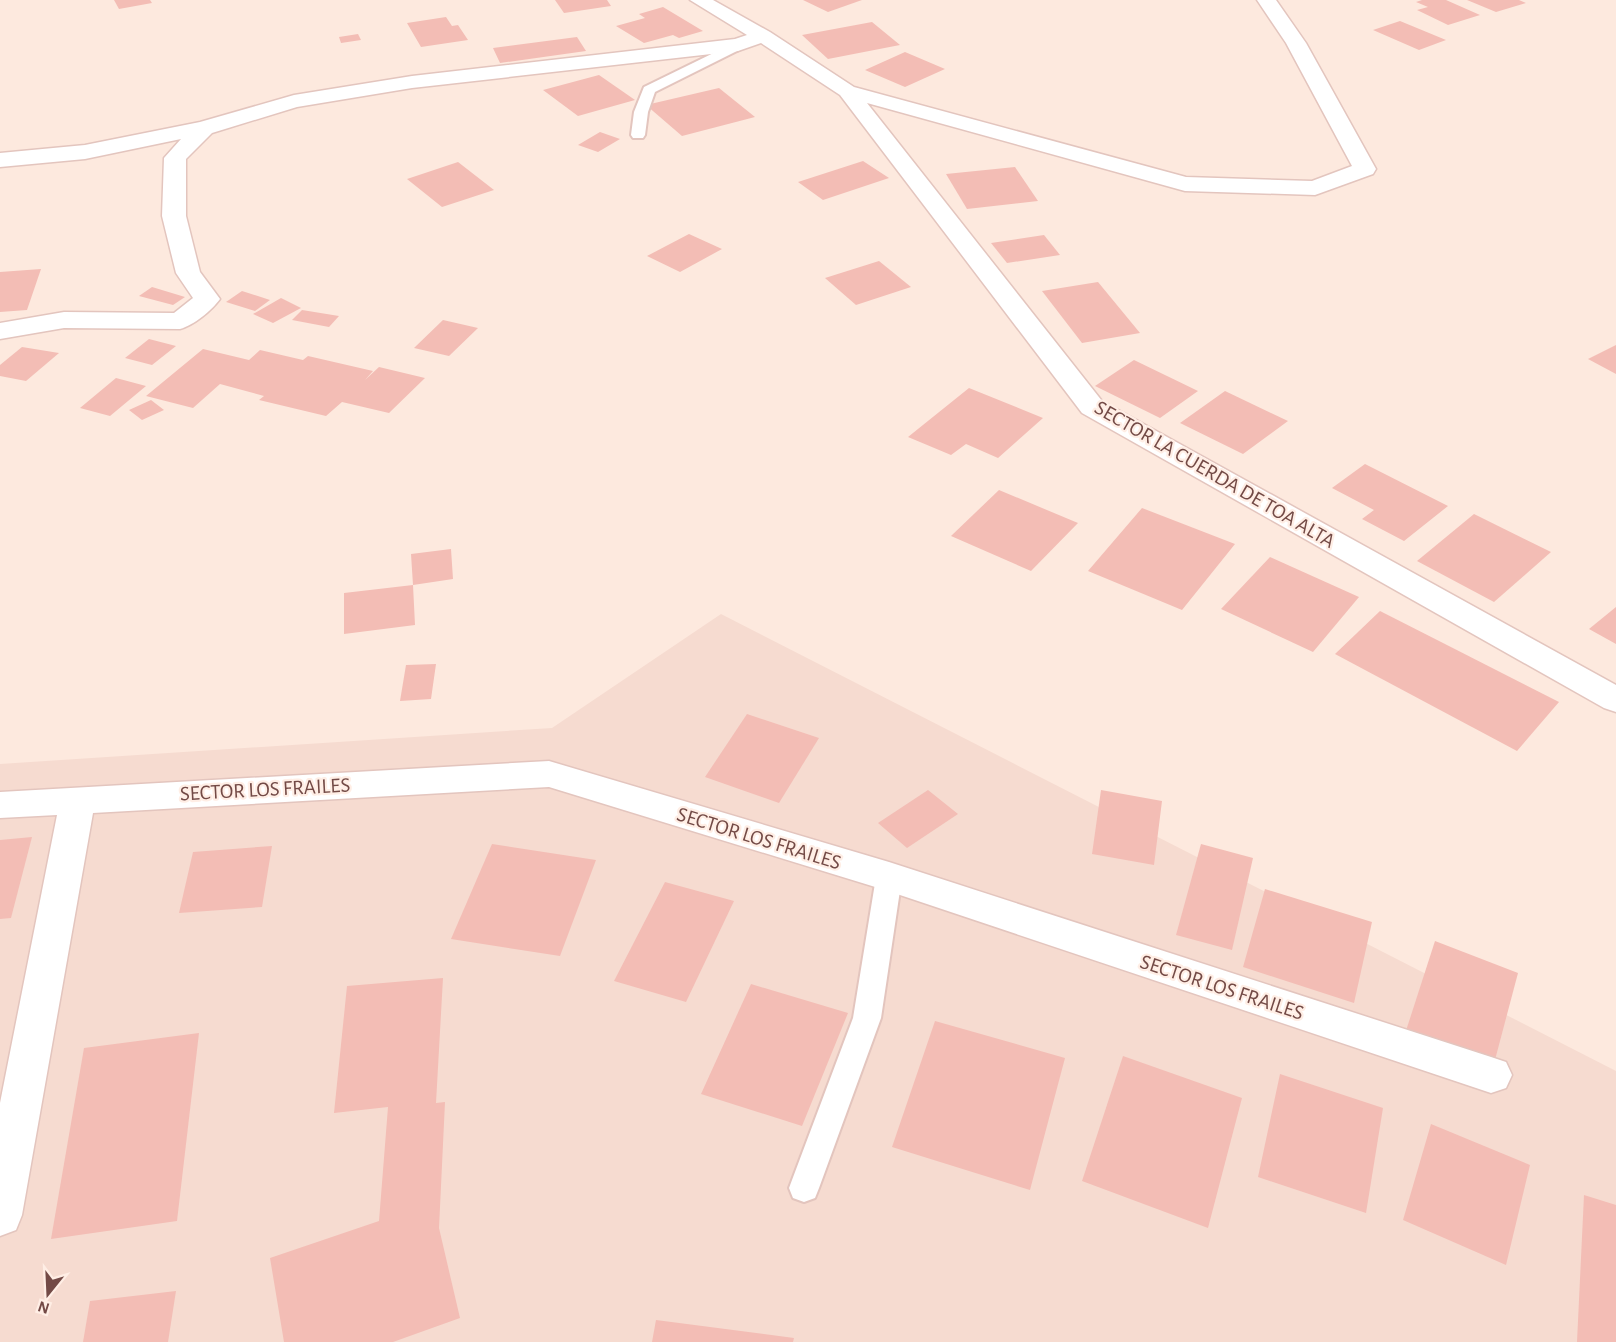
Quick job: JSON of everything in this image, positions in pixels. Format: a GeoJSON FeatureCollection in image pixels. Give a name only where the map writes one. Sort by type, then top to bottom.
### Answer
{"type":"FeatureCollection","features":[{"type":"Feature","properties":{"kind":"street","name":"SECTOR LA CUERDA DE TOA ALTA"},"geometry":{"type":"LineString","coordinates":[[699,0],[763,36],[847,91],[1092,407],[1616,700]]}},
{"type":"Feature","properties":{"kind":"street"},"geometry":{"type":"LineString","coordinates":[[847,91],[1185,184],[1315,188],[1365,169],[1296,43],[1266,0]]}},
{"type":"Feature","properties":{"kind":"street"},"geometry":{"type":"LineString","coordinates":[[0,160],[85,152],[204,128],[294,101],[412,82],[738,45],[763,36]]}},
{"type":"Feature","properties":{"kind":"street"},"geometry":{"type":"LineString","coordinates":[[0,331],[64,320],[180,321],[207,299],[188,273],[174,216],[175,158],[204,128]]}},
{"type":"Feature","properties":{"kind":"street","name":"SECTOR LOS FRAILES"},"geometry":{"type":"LineString","coordinates":[[0,805],[549,774],[889,877],[1491,1075]]}},
{"type":"Feature","properties":{"kind":"street"},"geometry":{"type":"LineString","coordinates":[[0,1215],[78,799]]}},
{"type":"Feature","properties":{"kind":"lane"},"geometry":{"type":"LineString","coordinates":[[639,135],[641,112],[649,90],[738,45]]}},
{"type":"Feature","properties":{"kind":"lane"},"geometry":{"type":"LineString","coordinates":[[804,1188],[867,1018],[889,877]]}},
{"type":"Feature","properties":{"kind":"shaded area"},"geometry":{"type":"Polygon","coordinates":[[[721,614],[1616,1071],[1616,1342],[0,1342],[0,764],[552,728],[721,614]]]}},
{"type":"Feature","properties":{"kind":"building"},"geometry":{"type":"Polygon","coordinates":[[[114,0],[150,0],[152,3],[119,9],[114,0]]]}},
{"type":"Feature","properties":{"kind":"building"},"geometry":{"type":"Polygon","coordinates":[[[555,0],[607,0],[611,6],[564,13],[555,0]]]}},
{"type":"Feature","properties":{"kind":"building"},"geometry":{"type":"Polygon","coordinates":[[[803,0],[862,0],[828,12],[803,0]]]}},
{"type":"Feature","properties":{"kind":"building"},"geometry":{"type":"Polygon","coordinates":[[[1446,0],[1480,15],[1448,25],[1417,10],[1428,7],[1416,2],[1446,0]]]}},
{"type":"Feature","properties":{"kind":"building"},"geometry":{"type":"Polygon","coordinates":[[[1467,0],[1519,0],[1526,3],[1496,12],[1467,0]]]}},
{"type":"Feature","properties":{"kind":"building"},"geometry":{"type":"Polygon","coordinates":[[[663,7],[703,31],[679,38],[673,35],[644,43],[616,26],[645,18],[639,14],[663,7]]]}},
{"type":"Feature","properties":{"kind":"building"},"geometry":{"type":"Polygon","coordinates":[[[446,17],[452,26],[458,25],[468,40],[421,47],[407,23],[446,17]]]}},
{"type":"Feature","properties":{"kind":"building"},"geometry":{"type":"Polygon","coordinates":[[[1400,21],[1446,40],[1419,50],[1373,30],[1400,21]]]}},
{"type":"Feature","properties":{"kind":"building"},"geometry":{"type":"Polygon","coordinates":[[[872,22],[900,45],[828,59],[802,35],[872,22]]]}},
{"type":"Feature","properties":{"kind":"building"},"geometry":{"type":"Polygon","coordinates":[[[358,34],[361,40],[341,43],[339,37],[358,34]]]}},
{"type":"Feature","properties":{"kind":"building"},"geometry":{"type":"Polygon","coordinates":[[[577,37],[586,51],[500,63],[493,48],[577,37]]]}},
{"type":"Feature","properties":{"kind":"building"},"geometry":{"type":"Polygon","coordinates":[[[905,52],[945,69],[905,87],[865,70],[905,52]]]}},
{"type":"Feature","properties":{"kind":"building"},"geometry":{"type":"Polygon","coordinates":[[[599,75],[635,100],[578,116],[543,90],[599,75]]]}},
{"type":"Feature","properties":{"kind":"building"},"geometry":{"type":"Polygon","coordinates":[[[719,88],[755,117],[682,136],[646,105],[719,88]]]}},
{"type":"Feature","properties":{"kind":"building"},"geometry":{"type":"Polygon","coordinates":[[[600,132],[620,139],[598,152],[578,145],[600,132]]]}},
{"type":"Feature","properties":{"kind":"building"},"geometry":{"type":"Polygon","coordinates":[[[863,161],[889,178],[823,200],[798,182],[863,161]]]}},
{"type":"Feature","properties":{"kind":"building"},"geometry":{"type":"Polygon","coordinates":[[[458,162],[494,190],[442,207],[407,179],[458,162]]]}},
{"type":"Feature","properties":{"kind":"building"},"geometry":{"type":"Polygon","coordinates":[[[1015,167],[1038,201],[967,209],[946,174],[1015,167]]]}},
{"type":"Feature","properties":{"kind":"building"},"geometry":{"type":"Polygon","coordinates":[[[689,234],[722,249],[680,272],[647,256],[689,234]]]}},
{"type":"Feature","properties":{"kind":"building"},"geometry":{"type":"Polygon","coordinates":[[[1044,235],[1060,255],[1007,263],[991,243],[1044,235]]]}},
{"type":"Feature","properties":{"kind":"building"},"geometry":{"type":"Polygon","coordinates":[[[879,261],[911,287],[856,305],[825,278],[879,261]]]}},
{"type":"Feature","properties":{"kind":"building"},"geometry":{"type":"Polygon","coordinates":[[[41,269],[27,310],[0,312],[0,272],[41,269]]]}},
{"type":"Feature","properties":{"kind":"building"},"geometry":{"type":"Polygon","coordinates":[[[1098,282],[1140,333],[1082,343],[1042,291],[1098,282]]]}},
{"type":"Feature","properties":{"kind":"building"},"geometry":{"type":"Polygon","coordinates":[[[152,287],[185,297],[173,305],[139,296],[152,287]]]}},
{"type":"Feature","properties":{"kind":"building"},"geometry":{"type":"Polygon","coordinates":[[[242,291],[270,300],[255,311],[226,302],[242,291]]]}},
{"type":"Feature","properties":{"kind":"building"},"geometry":{"type":"Polygon","coordinates":[[[281,298],[301,308],[273,323],[253,314],[281,298]]]}},
{"type":"Feature","properties":{"kind":"building"},"geometry":{"type":"Polygon","coordinates":[[[302,310],[339,316],[329,327],[292,320],[302,310]]]}},
{"type":"Feature","properties":{"kind":"building"},"geometry":{"type":"Polygon","coordinates":[[[443,320],[478,328],[449,356],[414,348],[443,320]]]}},
{"type":"Feature","properties":{"kind":"building"},"geometry":{"type":"Polygon","coordinates":[[[149,339],[176,346],[152,365],[125,358],[149,339]]]}},
{"type":"Feature","properties":{"kind":"building"},"geometry":{"type":"Polygon","coordinates":[[[1616,345],[1616,374],[1588,359],[1616,345]]]}},
{"type":"Feature","properties":{"kind":"building"},"geometry":{"type":"Polygon","coordinates":[[[22,347],[59,353],[26,381],[0,376],[0,365],[22,347]]]}},
{"type":"Feature","properties":{"kind":"building"},"geometry":{"type":"Polygon","coordinates":[[[203,349],[249,360],[260,350],[303,360],[308,356],[373,371],[365,380],[379,367],[425,378],[389,413],[342,402],[326,416],[259,400],[264,396],[220,384],[193,408],[146,396],[203,349]]]}},
{"type":"Feature","properties":{"kind":"building"},"geometry":{"type":"Polygon","coordinates":[[[1134,360],[1198,391],[1160,418],[1095,386],[1134,360]]]}},
{"type":"Feature","properties":{"kind":"building"},"geometry":{"type":"Polygon","coordinates":[[[116,378],[146,386],[110,416],[80,408],[116,378]]]}},
{"type":"Feature","properties":{"kind":"building"},"geometry":{"type":"Polygon","coordinates":[[[969,388],[1043,418],[998,458],[966,444],[951,455],[908,437],[969,388]]]}},
{"type":"Feature","properties":{"kind":"building"},"geometry":{"type":"Polygon","coordinates":[[[1225,391],[1288,421],[1243,454],[1180,423],[1225,391]]]}},
{"type":"Feature","properties":{"kind":"building"},"geometry":{"type":"Polygon","coordinates":[[[151,400],[164,410],[142,420],[129,410],[151,400]]]}},
{"type":"Feature","properties":{"kind":"building"},"geometry":{"type":"Polygon","coordinates":[[[1365,464],[1448,506],[1404,541],[1362,519],[1374,510],[1332,488],[1365,464]]]}},
{"type":"Feature","properties":{"kind":"building"},"geometry":{"type":"Polygon","coordinates":[[[999,490],[1078,523],[1031,571],[951,536],[999,490]]]}},
{"type":"Feature","properties":{"kind":"building"},"geometry":{"type":"Polygon","coordinates":[[[1142,508],[1235,544],[1182,610],[1088,571],[1142,508]]]}},
{"type":"Feature","properties":{"kind":"building"},"geometry":{"type":"Polygon","coordinates":[[[1474,514],[1551,552],[1494,602],[1417,561],[1474,514]]]}},
{"type":"Feature","properties":{"kind":"building"},"geometry":{"type":"Polygon","coordinates":[[[451,549],[453,579],[413,585],[411,554],[451,549]]]}},
{"type":"Feature","properties":{"kind":"building"},"geometry":{"type":"Polygon","coordinates":[[[1270,557],[1359,597],[1313,652],[1221,609],[1270,557]]]}},
{"type":"Feature","properties":{"kind":"building"},"geometry":{"type":"Polygon","coordinates":[[[413,585],[415,625],[344,634],[344,593],[413,585]]]}},
{"type":"Feature","properties":{"kind":"building"},"geometry":{"type":"Polygon","coordinates":[[[1616,607],[1616,644],[1589,629],[1616,607]]]}},
{"type":"Feature","properties":{"kind":"building"},"geometry":{"type":"Polygon","coordinates":[[[1380,611],[1559,702],[1517,751],[1335,654],[1380,611]]]}},
{"type":"Feature","properties":{"kind":"building"},"geometry":{"type":"Polygon","coordinates":[[[436,664],[431,699],[400,701],[406,665],[436,664]]]}},
{"type":"Feature","properties":{"kind":"building"},"geometry":{"type":"Polygon","coordinates":[[[747,714],[819,738],[779,803],[705,777],[747,714]]]}},
{"type":"Feature","properties":{"kind":"building"},"geometry":{"type":"Polygon","coordinates":[[[928,790],[958,814],[907,848],[878,823],[928,790]]]}},
{"type":"Feature","properties":{"kind":"building"},"geometry":{"type":"Polygon","coordinates":[[[1101,790],[1162,801],[1154,865],[1092,854],[1101,790]]]}},
{"type":"Feature","properties":{"kind":"building"},"geometry":{"type":"Polygon","coordinates":[[[32,837],[11,918],[0,919],[0,840],[32,837]]]}},
{"type":"Feature","properties":{"kind":"building"},"geometry":{"type":"Polygon","coordinates":[[[492,844],[596,860],[560,956],[451,939],[492,844]]]}},
{"type":"Feature","properties":{"kind":"building"},"geometry":{"type":"Polygon","coordinates":[[[1201,844],[1253,858],[1232,950],[1176,935],[1201,844]]]}},
{"type":"Feature","properties":{"kind":"building"},"geometry":{"type":"Polygon","coordinates":[[[272,846],[262,907],[179,913],[193,852],[272,846]]]}},
{"type":"Feature","properties":{"kind":"building"},"geometry":{"type":"Polygon","coordinates":[[[665,882],[734,901],[686,1002],[614,981],[665,882]]]}},
{"type":"Feature","properties":{"kind":"building"},"geometry":{"type":"Polygon","coordinates":[[[1265,889],[1372,922],[1354,1003],[1243,967],[1265,889]]]}},
{"type":"Feature","properties":{"kind":"building"},"geometry":{"type":"Polygon","coordinates":[[[1435,941],[1518,973],[1491,1075],[1403,1040],[1435,941]]]}},
{"type":"Feature","properties":{"kind":"building"},"geometry":{"type":"Polygon","coordinates":[[[443,978],[436,1103],[445,1102],[439,1228],[460,1318],[393,1342],[284,1342],[270,1258],[379,1221],[388,1107],[334,1113],[347,986],[443,978]]]}},
{"type":"Feature","properties":{"kind":"building"},"geometry":{"type":"Polygon","coordinates":[[[751,984],[848,1013],[802,1126],[701,1094],[751,984]]]}},
{"type":"Feature","properties":{"kind":"building"},"geometry":{"type":"Polygon","coordinates":[[[935,1021],[1065,1058],[1030,1190],[892,1147],[935,1021]]]}},
{"type":"Feature","properties":{"kind":"building"},"geometry":{"type":"Polygon","coordinates":[[[199,1033],[177,1221],[51,1239],[84,1048],[199,1033]]]}},
{"type":"Feature","properties":{"kind":"building"},"geometry":{"type":"Polygon","coordinates":[[[1123,1056],[1242,1098],[1208,1228],[1082,1181],[1123,1056]]]}},
{"type":"Feature","properties":{"kind":"building"},"geometry":{"type":"Polygon","coordinates":[[[1280,1074],[1383,1108],[1366,1213],[1258,1177],[1280,1074]]]}},
{"type":"Feature","properties":{"kind":"building"},"geometry":{"type":"Polygon","coordinates":[[[1431,1124],[1530,1165],[1506,1265],[1403,1220],[1431,1124]]]}},
{"type":"Feature","properties":{"kind":"building"},"geometry":{"type":"Polygon","coordinates":[[[1584,1195],[1616,1205],[1616,1342],[1577,1342],[1584,1195]]]}},
{"type":"Feature","properties":{"kind":"building"},"geometry":{"type":"Polygon","coordinates":[[[176,1291],[168,1342],[83,1342],[90,1301],[176,1291]]]}},
{"type":"Feature","properties":{"kind":"building"},"geometry":{"type":"Polygon","coordinates":[[[656,1320],[794,1338],[793,1342],[652,1342],[656,1320]]]}}]}
